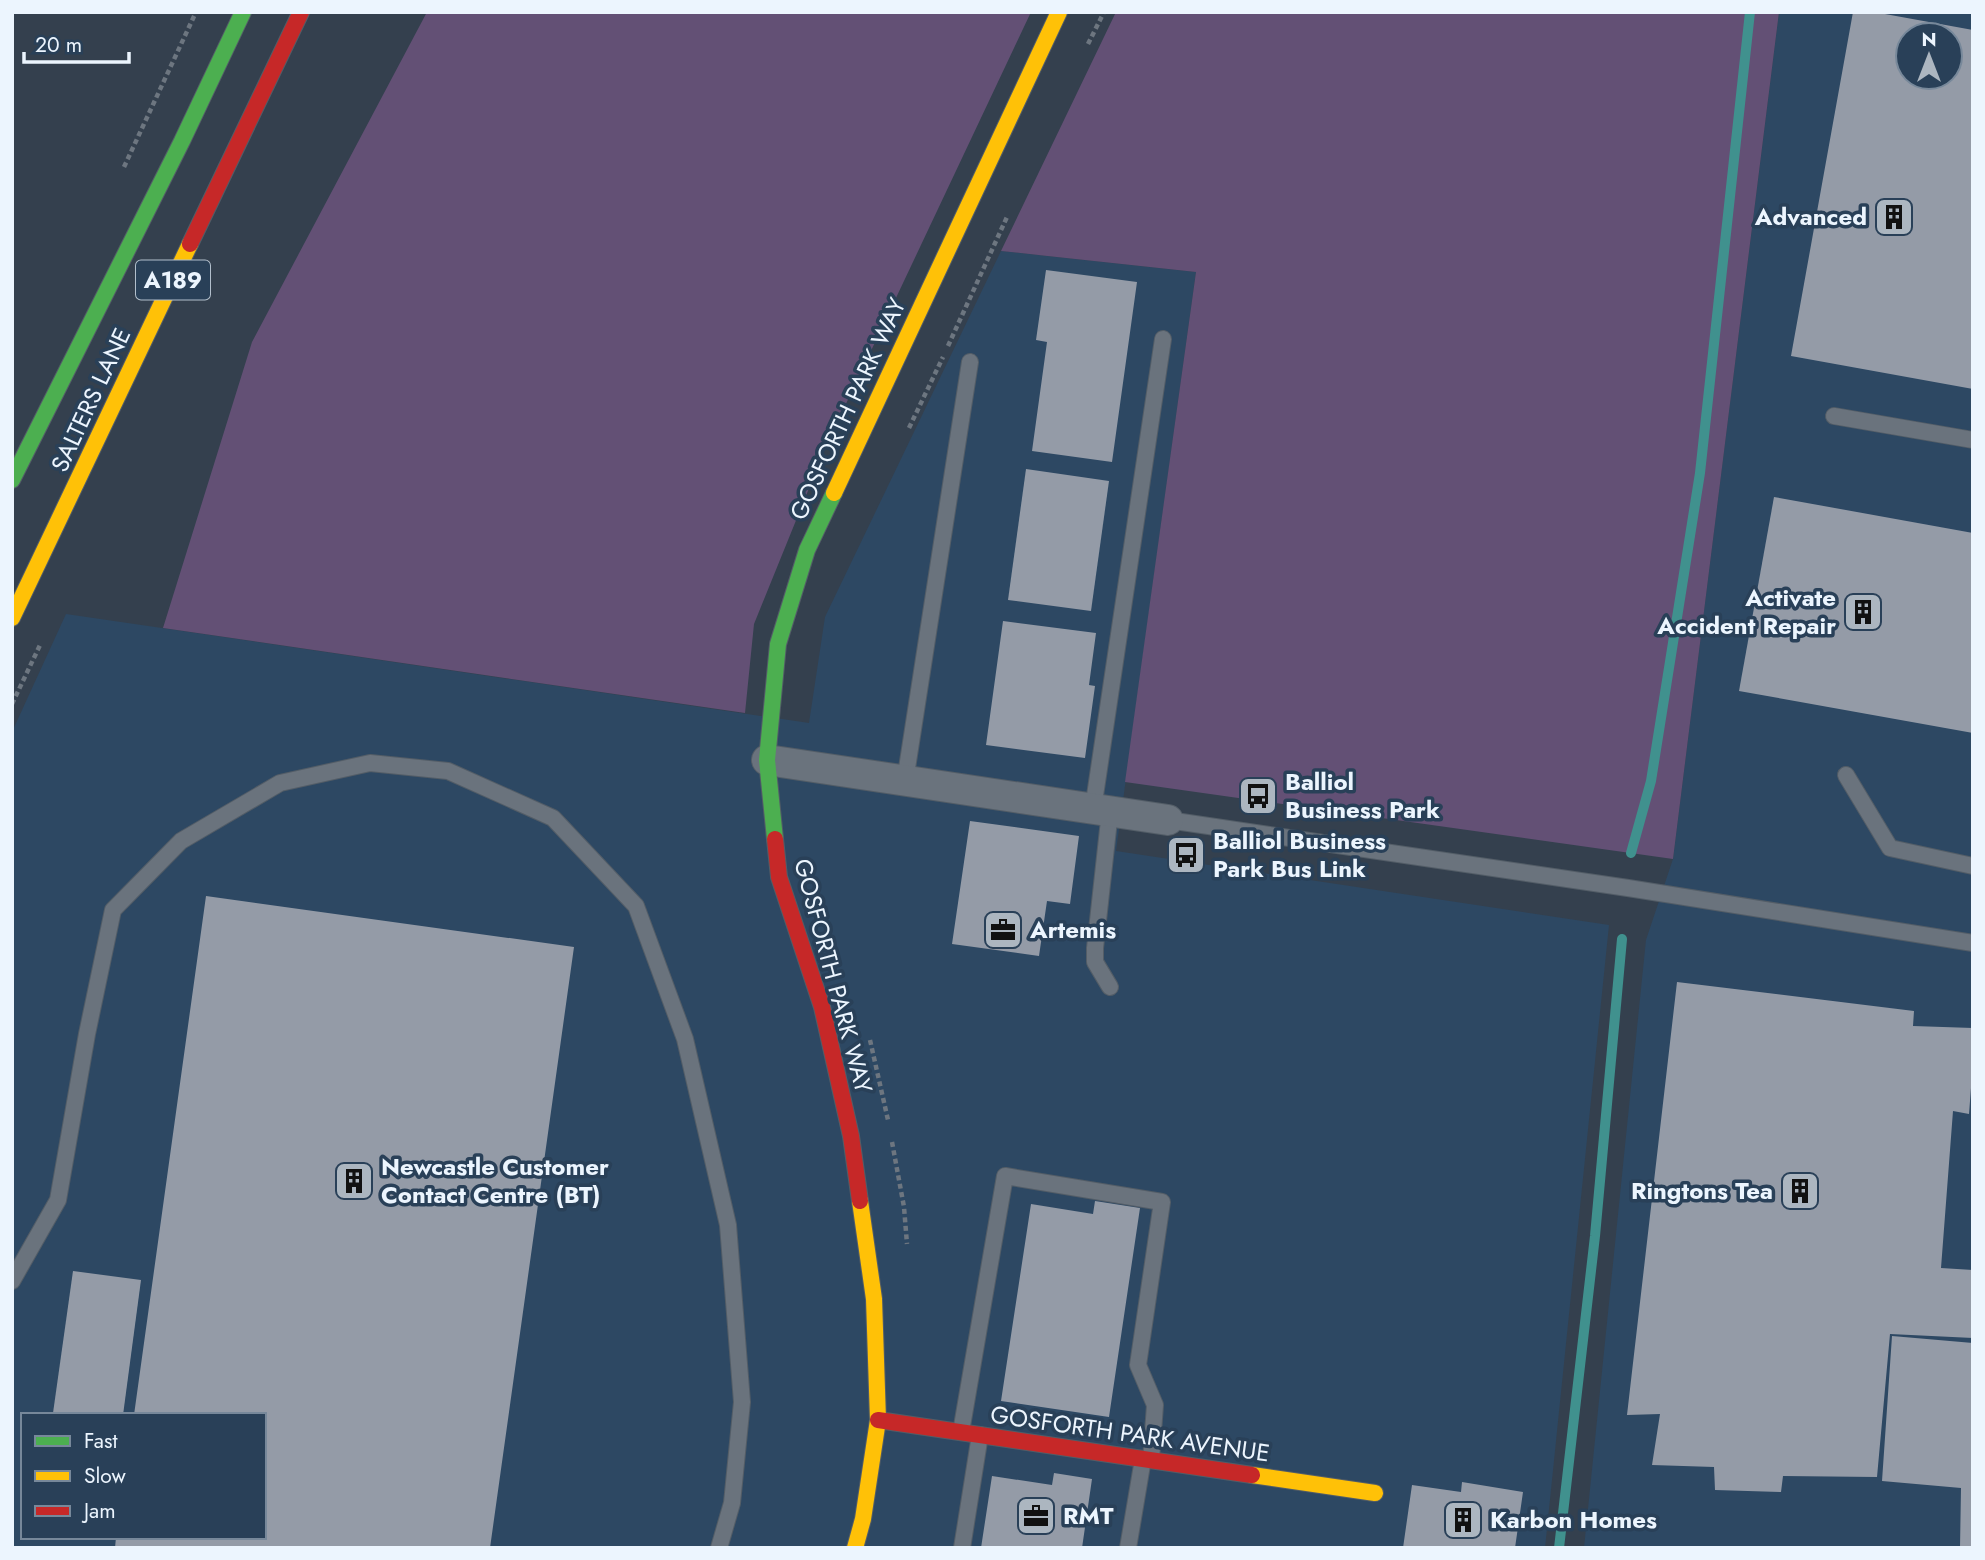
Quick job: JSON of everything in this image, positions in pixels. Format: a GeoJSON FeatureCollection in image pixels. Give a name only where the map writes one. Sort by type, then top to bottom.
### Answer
{"type":"FeatureCollection","features":[{"type":"Feature","properties":{"kind":"street","name":"SALTERS LANE"},"geometry":{"type":"LineString","coordinates":[[12,480],[182,141],[243,12]]}},
{"type":"Feature","properties":{"kind":"street","name":"SALTERS LANE"},"geometry":{"type":"LineString","coordinates":[[12,618],[17,594],[301,12]]}},
{"type":"Feature","properties":{"kind":"street","name":"GOSFORTH PARK WAY"},"geometry":{"type":"LineString","coordinates":[[855,1548],[863,1519],[878,1420],[874,1298],[851,1136],[822,1007],[779,877],[767,760],[778,644],[807,550],[1059,12]]}},
{"type":"Feature","properties":{"kind":"street"},"geometry":{"type":"LineString","coordinates":[[767,760],[1168,820]]}},
{"type":"Feature","properties":{"kind":"street","name":"GOSFORTH PARK AVENUE"},"geometry":{"type":"LineString","coordinates":[[878,1420],[1375,1493]]}},
{"type":"Feature","properties":{"kind":"lane"},"geometry":{"type":"LineString","coordinates":[[1110,988],[1096,962],[1095,948],[1102,810],[1163,339]]}},
{"type":"Feature","properties":{"kind":"lane"},"geometry":{"type":"LineString","coordinates":[[905,780],[970,362]]}},
{"type":"Feature","properties":{"kind":"lane"},"geometry":{"type":"LineString","coordinates":[[1834,416],[1973,440]]}},
{"type":"Feature","properties":{"kind":"lane"},"geometry":{"type":"LineString","coordinates":[[12,1281],[58,1200],[87,1034],[113,910],[181,841],[280,783],[370,762],[448,771],[553,818],[636,906],[685,1039],[728,1225],[742,1402],[732,1503],[719,1548]]}},
{"type":"Feature","properties":{"kind":"lane"},"geometry":{"type":"LineString","coordinates":[[1846,775],[1890,848],[1973,866]]}},
{"type":"Feature","properties":{"kind":"lane"},"geometry":{"type":"LineString","coordinates":[[1168,820],[1614,886],[1973,943]]}},
{"type":"Feature","properties":{"kind":"lane"},"geometry":{"type":"LineString","coordinates":[[961,1432],[1005,1176],[1162,1202],[1138,1365],[1155,1405],[1147,1460],[1128,1548]]}},
{"type":"Feature","properties":{"kind":"lane"},"geometry":{"type":"LineString","coordinates":[[962,1548],[979,1435]]}},
{"type":"Feature","properties":{"kind":"shaded area"},"geometry":{"type":"Polygon","coordinates":[[[427,12],[1031,12],[827,444],[754,624],[745,713],[163,628],[252,342],[427,12]]]}},
{"type":"Feature","properties":{"kind":"shaded area"},"geometry":{"type":"Polygon","coordinates":[[[1116,12],[1779,12],[1673,859],[1125,782],[1196,272],[1001,251],[1116,12]]]}},
{"type":"Feature","properties":{"kind":"shaded area"},"geometry":{"type":"Polygon","coordinates":[[[1779,12],[1973,12],[1973,1548],[1584,1548],[1646,940],[1673,859],[1779,12]]]}},
{"type":"Feature","properties":{"kind":"shaded area"},"geometry":{"type":"Polygon","coordinates":[[[1001,251],[1196,272],[1116,851],[1609,925],[1545,1548],[12,1548],[12,732],[66,614],[809,723],[825,617],[1001,251]]]}},
{"type":"Feature","properties":{"kind":"building","name":"Advanced"},"geometry":{"type":"Polygon","coordinates":[[[1853,12],[1874,12],[1924,21],[1894,21],[1894,91],[1964,91],[1964,28],[1973,30],[1973,389],[1791,356],[1853,12]]]}},
{"type":"Feature","properties":{"kind":"building"},"geometry":{"type":"Polygon","coordinates":[[[1046,270],[1137,282],[1112,462],[1032,451],[1047,342],[1036,340],[1046,270]]]}},
{"type":"Feature","properties":{"kind":"building"},"geometry":{"type":"Polygon","coordinates":[[[1026,469],[1109,481],[1091,611],[1008,600],[1026,469]]]}},
{"type":"Feature","properties":{"kind":"building","name":"Activate Accident Repair"},"geometry":{"type":"Polygon","coordinates":[[[1774,497],[1973,533],[1973,733],[1739,691],[1774,497]]]}},
{"type":"Feature","properties":{"kind":"building"},"geometry":{"type":"Polygon","coordinates":[[[1003,621],[1096,633],[1089,685],[1095,686],[1085,758],[986,745],[1003,621]]]}},
{"type":"Feature","properties":{"kind":"building"},"geometry":{"type":"Polygon","coordinates":[[[970,821],[1079,836],[1070,904],[1047,901],[1039,956],[952,944],[970,821]]]}},
{"type":"Feature","properties":{"kind":"building","name":"Newcastle Customer Contact Centre (BT)"},"geometry":{"type":"Polygon","coordinates":[[[206,896],[574,947],[490,1548],[115,1548],[116,1539],[266,1539],[266,1413],[134,1413],[206,896]]]}},
{"type":"Feature","properties":{"kind":"building","name":"Ringtons Tea"},"geometry":{"type":"Polygon","coordinates":[[[1677,982],[1914,1011],[1913,1026],[1973,1028],[1969,1114],[1953,1111],[1941,1268],[1973,1270],[1973,1338],[1890,1334],[1877,1477],[1783,1476],[1781,1492],[1715,1490],[1714,1467],[1652,1465],[1660,1414],[1627,1415],[1677,982]]]}},
{"type":"Feature","properties":{"kind":"building"},"geometry":{"type":"Polygon","coordinates":[[[1095,1201],[1140,1208],[1109,1417],[1001,1401],[1031,1204],[1093,1214],[1095,1201]]]}},
{"type":"Feature","properties":{"kind":"building"},"geometry":{"type":"Polygon","coordinates":[[[73,1271],[141,1280],[123,1413],[53,1413],[73,1271]]]}},
{"type":"Feature","properties":{"kind":"building"},"geometry":{"type":"Polygon","coordinates":[[[1892,1336],[1973,1343],[1973,1548],[1960,1548],[1961,1488],[1882,1481],[1892,1336]]]}},
{"type":"Feature","properties":{"kind":"building","name":"RMT"},"geometry":{"type":"Polygon","coordinates":[[[1054,1473],[1092,1479],[1082,1548],[981,1548],[992,1476],[1052,1485],[1054,1473]]]}},
{"type":"Feature","properties":{"kind":"building","name":"Karbon Homes"},"geometry":{"type":"Polygon","coordinates":[[[1462,1482],[1523,1492],[1515,1548],[1403,1548],[1412,1485],[1461,1492],[1462,1482]]]}},
{"type":"Feature","properties":{"kind":"waterway"},"geometry":{"type":"LineString","coordinates":[[1631,853],[1651,781],[1700,473],[1750,12]]}},
{"type":"Feature","properties":{"kind":"waterway"},"geometry":{"type":"LineString","coordinates":[[1559,1548],[1595,1236],[1622,939]]}},
{"type":"Feature","properties":{"kind":"traffic: fast"},"geometry":{"type":"LineString","coordinates":[[12,480],[182,141],[243,12]]}},
{"type":"Feature","properties":{"kind":"traffic: fast"},"geometry":{"type":"LineString","coordinates":[[775,839],[767,760],[778,644],[807,550],[834,493]]}},
{"type":"Feature","properties":{"kind":"traffic: slow"},"geometry":{"type":"LineString","coordinates":[[834,493],[1059,12]]}},
{"type":"Feature","properties":{"kind":"traffic: slow"},"geometry":{"type":"LineString","coordinates":[[12,618],[190,244]]}},
{"type":"Feature","properties":{"kind":"traffic: slow"},"geometry":{"type":"LineString","coordinates":[[855,1548],[863,1519],[878,1420],[874,1299],[860,1201]]}},
{"type":"Feature","properties":{"kind":"traffic: slow"},"geometry":{"type":"LineString","coordinates":[[1252,1475],[1375,1493]]}},
{"type":"Feature","properties":{"kind":"traffic: jam"},"geometry":{"type":"LineString","coordinates":[[190,244],[301,12]]}},
{"type":"Feature","properties":{"kind":"traffic: jam"},"geometry":{"type":"LineString","coordinates":[[775,839],[779,877],[822,1007],[851,1136],[860,1201]]}},
{"type":"Feature","properties":{"kind":"traffic: jam"},"geometry":{"type":"LineString","coordinates":[[878,1420],[1252,1475]]}},
{"type":"Feature","properties":{"kind":"place","name":"Advanced"},"geometry":{"type":"Point","coordinates":[1894,217]}},
{"type":"Feature","properties":{"kind":"place","name":"Activate Accident Repair"},"geometry":{"type":"Point","coordinates":[1863,612]}},
{"type":"Feature","properties":{"kind":"place","name":"Balliol Business Park"},"geometry":{"type":"Point","coordinates":[1258,796]}},
{"type":"Feature","properties":{"kind":"place","name":"Balliol Business Park Bus Link"},"geometry":{"type":"Point","coordinates":[1186,855]}},
{"type":"Feature","properties":{"kind":"place","name":"Artemis"},"geometry":{"type":"Point","coordinates":[1003,930]}},
{"type":"Feature","properties":{"kind":"place","name":"Newcastle Customer Contact Centre (BT)"},"geometry":{"type":"Point","coordinates":[354,1181]}},
{"type":"Feature","properties":{"kind":"place","name":"Ringtons Tea"},"geometry":{"type":"Point","coordinates":[1800,1191]}},
{"type":"Feature","properties":{"kind":"place","name":"RMT"},"geometry":{"type":"Point","coordinates":[1036,1516]}},
{"type":"Feature","properties":{"kind":"place","name":"Karbon Homes"},"geometry":{"type":"Point","coordinates":[1463,1520]}}]}
